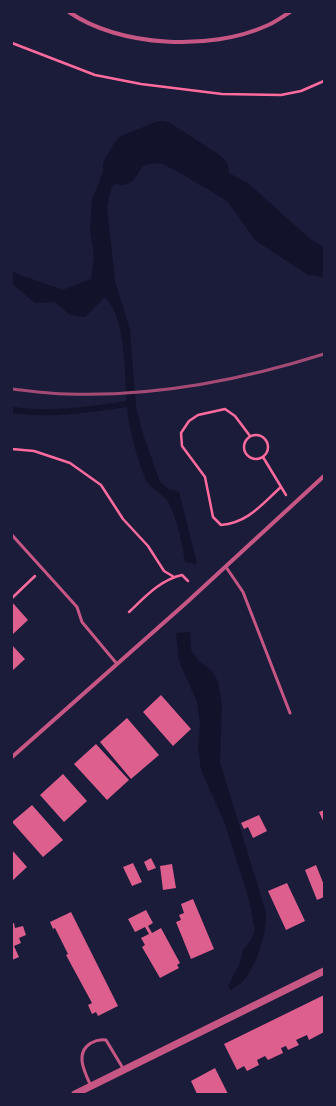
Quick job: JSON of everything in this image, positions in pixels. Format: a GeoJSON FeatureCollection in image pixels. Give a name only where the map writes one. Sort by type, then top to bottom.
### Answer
{"type":"FeatureCollection","features":[{"type":"Feature","properties":{"kind":"street"},"geometry":{"type":"LineString","coordinates":[[69,12],[78,18],[122,36],[174,43],[222,39],[266,26],[290,12]]}},
{"type":"Feature","properties":{"kind":"street"},"geometry":{"type":"LineString","coordinates":[[12,757],[226,567],[324,476]]}},
{"type":"Feature","properties":{"kind":"street"},"geometry":{"type":"LineString","coordinates":[[75,1094],[324,971]]}},
{"type":"Feature","properties":{"kind":"lane"},"geometry":{"type":"LineString","coordinates":[[12,535],[77,608],[82,622],[117,664]]}},
{"type":"Feature","properties":{"kind":"lane"},"geometry":{"type":"LineString","coordinates":[[226,567],[243,592],[290,713]]}},
{"type":"Feature","properties":{"kind":"lane"},"geometry":{"type":"LineString","coordinates":[[91,1086],[82,1063],[82,1052],[86,1046],[94,1041],[106,1040],[124,1070]]}},
{"type":"Feature","properties":{"kind":"path"},"geometry":{"type":"LineString","coordinates":[[12,43],[95,75],[141,84],[222,94],[281,95],[301,91],[324,81]]}},
{"type":"Feature","properties":{"kind":"path"},"geometry":{"type":"LineString","coordinates":[[250,436],[235,416],[226,410],[198,415],[189,421],[181,433],[182,446],[205,477],[213,516],[222,525],[235,524],[252,514],[281,487]]}},
{"type":"Feature","properties":{"kind":"path"},"geometry":{"type":"LineString","coordinates":[[258,435],[266,440],[268,451],[263,458],[256,460],[245,455],[244,443],[250,436],[258,435]]}},
{"type":"Feature","properties":{"kind":"path"},"geometry":{"type":"LineString","coordinates":[[12,449],[34,451],[70,463],[101,485],[123,519],[148,546],[164,571],[174,577]]}},
{"type":"Feature","properties":{"kind":"path"},"geometry":{"type":"LineString","coordinates":[[263,458],[293,505]]}},
{"type":"Feature","properties":{"kind":"path"},"geometry":{"type":"LineString","coordinates":[[12,598],[43,569]]}},
{"type":"Feature","properties":{"kind":"path"},"geometry":{"type":"LineString","coordinates":[[129,612],[152,590],[174,577],[182,575],[188,581]]}},
{"type":"Feature","properties":{"kind":"shaded area"},"geometry":{"type":"Polygon","coordinates":[[[151,137],[198,156],[249,184],[310,239],[324,247],[324,277],[308,275],[255,240],[228,202],[199,183],[163,164],[129,162],[111,189],[107,208],[115,281],[130,330],[136,407],[142,431],[160,482],[169,489],[179,492],[197,564],[185,562],[175,517],[169,503],[149,484],[140,465],[130,427],[122,341],[119,324],[113,309],[105,297],[85,317],[70,315],[55,302],[35,303],[12,283],[12,271],[63,290],[91,279],[94,257],[90,228],[92,200],[104,169],[130,141],[151,137]]]}},
{"type":"Feature","properties":{"kind":"shaded area"},"geometry":{"type":"Polygon","coordinates":[[[190,632],[191,650],[200,662],[211,670],[218,681],[222,706],[220,762],[266,913],[263,939],[253,967],[243,981],[231,990],[228,986],[239,965],[243,950],[251,940],[255,930],[249,900],[225,824],[201,770],[198,748],[200,723],[197,702],[179,661],[176,633],[190,632]]]}},
{"type":"Feature","properties":{"kind":"building"},"geometry":{"type":"Polygon","coordinates":[[[12,602],[28,620],[12,635],[12,602]]]}},
{"type":"Feature","properties":{"kind":"building"},"geometry":{"type":"Polygon","coordinates":[[[12,645],[25,659],[12,671],[12,645]]]}},
{"type":"Feature","properties":{"kind":"building"},"geometry":{"type":"Polygon","coordinates":[[[161,695],[191,729],[173,746],[143,712],[161,695]]]}},
{"type":"Feature","properties":{"kind":"building"},"geometry":{"type":"Polygon","coordinates":[[[127,718],[159,755],[131,779],[100,742],[127,718]]]}},
{"type":"Feature","properties":{"kind":"building"},"geometry":{"type":"Polygon","coordinates":[[[96,744],[129,780],[107,800],[74,764],[96,744]]]}},
{"type":"Feature","properties":{"kind":"building"},"geometry":{"type":"Polygon","coordinates":[[[63,774],[87,801],[64,822],[40,795],[63,774]]]}},
{"type":"Feature","properties":{"kind":"building"},"geometry":{"type":"Polygon","coordinates":[[[32,805],[63,840],[43,857],[12,822],[32,805]]]}},
{"type":"Feature","properties":{"kind":"building"},"geometry":{"type":"Polygon","coordinates":[[[324,810],[324,823],[319,812],[324,810]]]}},
{"type":"Feature","properties":{"kind":"building"},"geometry":{"type":"Polygon","coordinates":[[[259,815],[267,831],[253,838],[248,827],[244,829],[241,823],[259,815]]]}},
{"type":"Feature","properties":{"kind":"building"},"geometry":{"type":"Polygon","coordinates":[[[12,850],[27,867],[12,881],[12,850]]]}},
{"type":"Feature","properties":{"kind":"building"},"geometry":{"type":"Polygon","coordinates":[[[151,858],[156,868],[148,871],[144,862],[151,858]]]}},
{"type":"Feature","properties":{"kind":"building"},"geometry":{"type":"Polygon","coordinates":[[[133,863],[142,882],[132,886],[123,867],[133,863]]]}},
{"type":"Feature","properties":{"kind":"building"},"geometry":{"type":"Polygon","coordinates":[[[172,864],[176,888],[163,890],[160,866],[172,864]]]}},
{"type":"Feature","properties":{"kind":"building"},"geometry":{"type":"Polygon","coordinates":[[[316,865],[324,885],[324,897],[317,900],[305,870],[316,865]]]}},
{"type":"Feature","properties":{"kind":"building"},"geometry":{"type":"Polygon","coordinates":[[[287,883],[305,921],[286,930],[268,891],[287,883]]]}},
{"type":"Feature","properties":{"kind":"building"},"geometry":{"type":"Polygon","coordinates":[[[193,899],[214,949],[191,959],[176,922],[181,920],[179,915],[184,913],[181,904],[193,899]]]}},
{"type":"Feature","properties":{"kind":"building"},"geometry":{"type":"Polygon","coordinates":[[[146,910],[153,923],[148,926],[152,933],[161,928],[180,963],[177,965],[179,968],[160,978],[142,947],[145,945],[141,938],[149,934],[145,927],[135,932],[128,919],[146,910]]]}},
{"type":"Feature","properties":{"kind":"building"},"geometry":{"type":"Polygon","coordinates":[[[71,912],[118,1006],[98,1016],[96,1012],[92,1014],[88,1005],[92,1003],[66,955],[68,954],[55,928],[53,929],[50,922],[71,912]]]}},
{"type":"Feature","properties":{"kind":"building"},"geometry":{"type":"Polygon","coordinates":[[[12,923],[14,923],[15,928],[23,926],[26,935],[19,938],[21,943],[14,946],[19,957],[12,960],[12,923]]]}},
{"type":"Feature","properties":{"kind":"building"},"geometry":{"type":"Polygon","coordinates":[[[324,995],[324,1032],[309,1040],[307,1035],[296,1040],[299,1045],[288,1050],[286,1046],[281,1048],[283,1053],[268,1060],[265,1056],[257,1060],[259,1065],[247,1071],[244,1066],[237,1070],[224,1044],[324,995]]]}},
{"type":"Feature","properties":{"kind":"building"},"geometry":{"type":"Polygon","coordinates":[[[215,1068],[228,1094],[197,1094],[191,1081],[215,1068]]]}},
{"type":"Feature","properties":{"kind":"waterway"},"geometry":{"type":"LineString","coordinates":[[121,167],[130,152],[162,139],[211,171]]}},
{"type":"Feature","properties":{"kind":"waterway"},"geometry":{"type":"LineString","coordinates":[[12,410],[27,412],[57,412],[132,403]]}},
{"type":"Feature","properties":{"kind":"railway"},"geometry":{"type":"LineString","coordinates":[[12,389],[53,394],[132,393],[164,390],[261,372],[324,354]]}}]}
